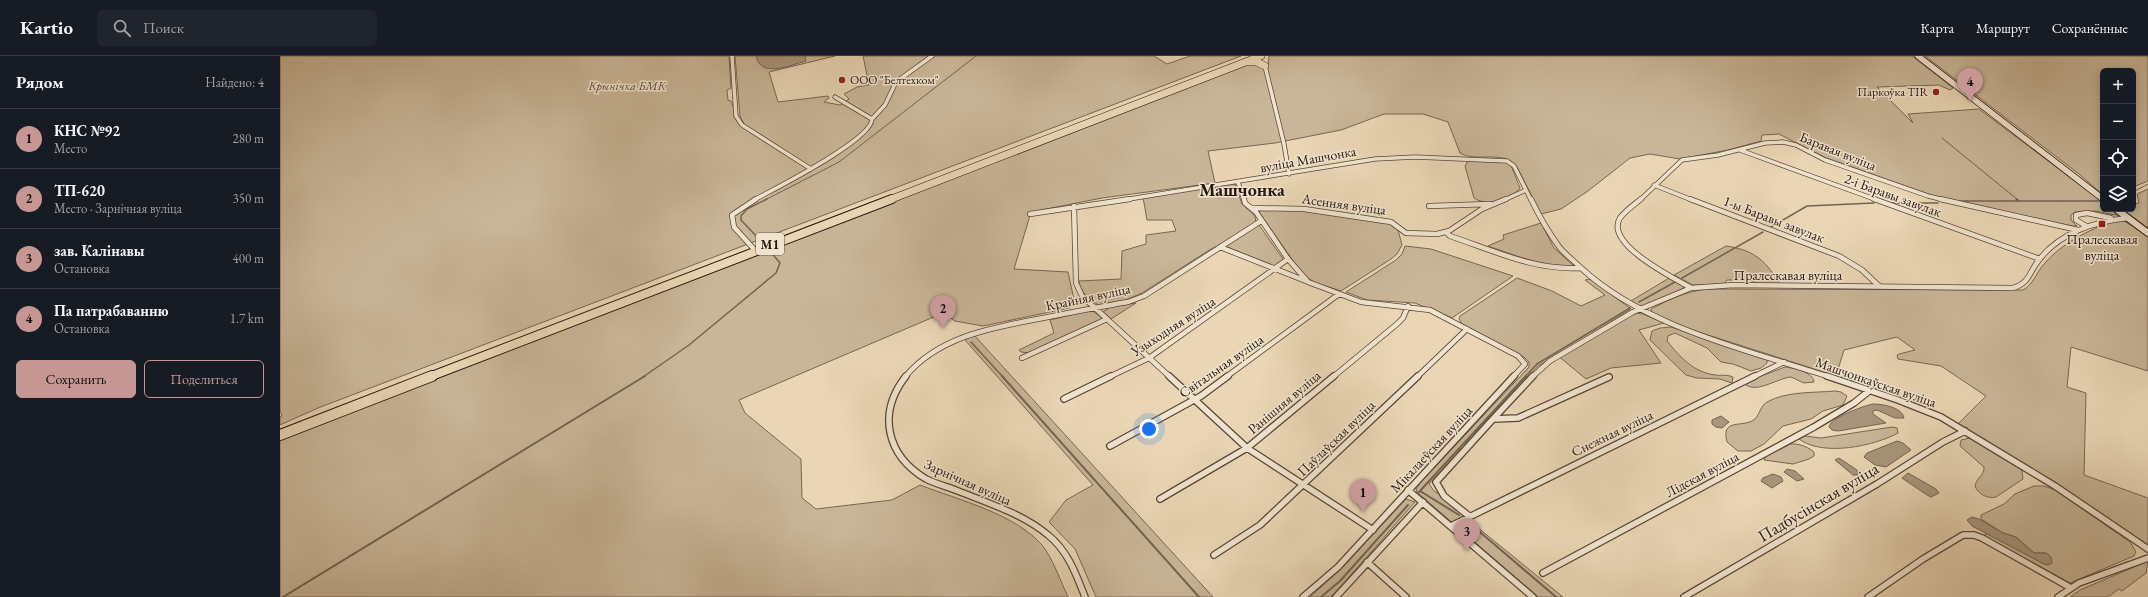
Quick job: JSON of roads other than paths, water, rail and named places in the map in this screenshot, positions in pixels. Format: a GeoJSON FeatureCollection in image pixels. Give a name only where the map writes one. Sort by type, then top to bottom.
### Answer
{"type":"FeatureCollection","features":[{"type":"Feature","properties":{"kind":"highway","name":"М1"},"geometry":{"type":"LineString","coordinates":[[280,428],[1252,56]]}},
{"type":"Feature","properties":{"kind":"highway","name":"М1"},"geometry":{"type":"LineString","coordinates":[[280,435],[1262,56]]}},
{"type":"Feature","properties":{"kind":"highway"},"geometry":{"type":"LineString","coordinates":[[1262,56],[1265,66]]}},
{"type":"Feature","properties":{"kind":"highway"},"geometry":{"type":"LineString","coordinates":[[1242,63],[1254,62],[1265,66]]}},
{"type":"Feature","properties":{"kind":"main road"},"geometry":{"type":"LineString","coordinates":[[1918,56],[2100,197]]}},
{"type":"Feature","properties":{"kind":"main road"},"geometry":{"type":"LineString","coordinates":[[2120,212],[2148,233]]}},
{"type":"Feature","properties":{"kind":"street"},"geometry":{"type":"LineString","coordinates":[[732,56],[736,116],[742,125],[757,136],[811,169]]}},
{"type":"Feature","properties":{"kind":"street"},"geometry":{"type":"LineString","coordinates":[[753,248],[734,227],[732,215],[744,205],[832,158],[866,131],[872,123],[872,119],[885,105],[891,89],[896,82],[932,56]]}},
{"type":"Feature","properties":{"kind":"street"},"geometry":{"type":"LineString","coordinates":[[1265,66],[1284,144],[1289,174]]}},
{"type":"Feature","properties":{"kind":"street"},"geometry":{"type":"LineString","coordinates":[[836,97],[872,119]]}},
{"type":"Feature","properties":{"kind":"street","name":"Баравая вуліца"},"geometry":{"type":"LineString","coordinates":[[1691,288],[1630,250],[1618,232],[1618,222],[1622,214],[1682,160],[1771,143],[1792,144],[1825,160],[1928,196],[2078,230]]}},
{"type":"Feature","properties":{"kind":"street","name":"2-і Баравы завулак"},"geometry":{"type":"LineString","coordinates":[[1740,150],[2040,259]]}},
{"type":"Feature","properties":{"kind":"street","name":"вуліца Машчонка"},"geometry":{"type":"LineString","coordinates":[[1030,214],[1289,174],[1358,161],[1394,157],[1499,159]]}},
{"type":"Feature","properties":{"kind":"street","name":"Машчонкаўская вуліца"},"geometry":{"type":"LineString","coordinates":[[1499,159],[1513,164],[1526,190],[1563,252],[1610,291],[1673,325],[1920,408],[1965,431],[2055,486],[2148,549]]}},
{"type":"Feature","properties":{"kind":"street"},"geometry":{"type":"LineString","coordinates":[[1238,182],[1245,203],[1257,214],[1288,259],[1308,282]]}},
{"type":"Feature","properties":{"kind":"street","name":"1-ы Баравы завулак"},"geometry":{"type":"LineString","coordinates":[[1654,185],[1839,256],[1862,270],[1879,286]]}},
{"type":"Feature","properties":{"kind":"street"},"geometry":{"type":"LineString","coordinates":[[1449,233],[1479,211],[1526,190]]}},
{"type":"Feature","properties":{"kind":"street"},"geometry":{"type":"LineString","coordinates":[[1429,206],[1494,204]]}},
{"type":"Feature","properties":{"kind":"street"},"geometry":{"type":"LineString","coordinates":[[1474,205],[1478,207],[1479,211]]}},
{"type":"Feature","properties":{"kind":"street"},"geometry":{"type":"LineString","coordinates":[[1074,206],[1076,284],[1082,296],[1093,308],[1107,319],[1247,448],[1373,530]]}},
{"type":"Feature","properties":{"kind":"street","name":"Асенняя вуліца"},"geometry":{"type":"LineString","coordinates":[[1251,208],[1304,208],[1391,222],[1406,233],[1449,233]]}},
{"type":"Feature","properties":{"kind":"street"},"geometry":{"type":"LineString","coordinates":[[1257,214],[1263,208]]}},
{"type":"Feature","properties":{"kind":"street"},"geometry":{"type":"LineString","coordinates":[[2086,226],[2076,220],[2076,215],[2087,213],[2114,219]]}},
{"type":"Feature","properties":{"kind":"street","name":"Пралескавая вуліца"},"geometry":{"type":"LineString","coordinates":[[1469,516],[1440,492],[1436,487],[1436,482],[1539,370],[1550,361],[1641,309],[1691,288],[1734,285],[2020,287],[2024,284],[2040,259],[2078,230],[2086,226],[2114,219],[2128,218]]}},
{"type":"Feature","properties":{"kind":"street","name":"Крайняя вуліца"},"geometry":{"type":"LineString","coordinates":[[971,333],[1128,302],[1144,296],[1254,227],[1261,221]]}},
{"type":"Feature","properties":{"kind":"street"},"geometry":{"type":"LineString","coordinates":[[1449,233],[1548,268],[1566,270],[1581,268]]}},
{"type":"Feature","properties":{"kind":"street"},"geometry":{"type":"LineString","coordinates":[[1220,247],[1361,302],[1408,306],[1430,310],[1467,329]]}},
{"type":"Feature","properties":{"kind":"street","name":"Узыходняя вуліца"},"geometry":{"type":"LineString","coordinates":[[1064,399],[1148,358],[1276,269],[1288,259]]}},
{"type":"Feature","properties":{"kind":"street","name":"Світальная вуліца"},"geometry":{"type":"LineString","coordinates":[[1110,446],[1195,400],[1339,294]]}},
{"type":"Feature","properties":{"kind":"street","name":"Ранішняя вуліца"},"geometry":{"type":"LineString","coordinates":[[1160,499],[1247,448],[1397,324],[1403,318],[1408,306]]}},
{"type":"Feature","properties":{"kind":"street","name":"Крайняя вуліца"},"geometry":{"type":"LineString","coordinates":[[1022,358],[1107,319]]}},
{"type":"Feature","properties":{"kind":"street","name":"Паўлаўская вуліца"},"geometry":{"type":"LineString","coordinates":[[1214,555],[1260,525],[1304,486],[1467,329]]}},
{"type":"Feature","properties":{"kind":"street","name":"Мікалаеўская вуліца"},"geometry":{"type":"LineString","coordinates":[[1304,597],[1323,582],[1373,530],[1525,364],[1518,356],[1467,329]]}},
{"type":"Feature","properties":{"kind":"street","name":"Зарнічная вуліца"},"geometry":{"type":"LineString","coordinates":[[971,333],[930,354],[914,367],[903,379],[894,393],[889,406],[888,430],[891,440],[903,459],[924,477],[1022,520],[1045,533],[1057,543],[1068,558],[1085,597]]}},
{"type":"Feature","properties":{"kind":"street","name":"Снежная вуліца"},"geometry":{"type":"LineString","coordinates":[[1451,526],[1784,362]]}},
{"type":"Feature","properties":{"kind":"street"},"geometry":{"type":"LineString","coordinates":[[1493,419],[1505,420],[1518,418],[1609,377]]}},
{"type":"Feature","properties":{"kind":"street","name":"Лідская вуліца"},"geometry":{"type":"LineString","coordinates":[[1543,574],[1814,428],[1854,403],[1869,391]]}},
{"type":"Feature","properties":{"kind":"street","name":"Падбусінская вуліца"},"geometry":{"type":"LineString","coordinates":[[1684,597],[1883,480],[1943,442],[1965,431]]}},
{"type":"Feature","properties":{"kind":"street"},"geometry":{"type":"LineString","coordinates":[[1408,490],[1533,597]]}},
{"type":"Feature","properties":{"kind":"street"},"geometry":{"type":"LineString","coordinates":[[1336,597],[1423,502]]}},
{"type":"Feature","properties":{"kind":"street"},"geometry":{"type":"LineString","coordinates":[[1868,597],[1923,559],[1963,535],[1969,534],[1982,538],[2071,588]]}},
{"type":"Feature","properties":{"kind":"street"},"geometry":{"type":"LineString","coordinates":[[2058,597],[2090,578],[2148,558]]}},
{"type":"Feature","properties":{"kind":"street"},"geometry":{"type":"LineString","coordinates":[[1367,562],[1406,597]]}},
{"type":"Feature","properties":{"kind":"waterway"},"geometry":{"type":"LineString","coordinates":[[765,200],[839,162],[976,56]]}},
{"type":"Feature","properties":{"kind":"waterway"},"geometry":{"type":"LineString","coordinates":[[1942,138],[2018,200],[2016,199]]}},
{"type":"Feature","properties":{"kind":"waterway"},"geometry":{"type":"LineString","coordinates":[[2136,190],[2148,184]]}},
{"type":"Feature","properties":{"kind":"waterway"},"geometry":{"type":"LineString","coordinates":[[759,239],[741,220],[741,216],[747,209],[765,200]]}},
{"type":"Feature","properties":{"kind":"waterway"},"geometry":{"type":"LineString","coordinates":[[1959,201],[2099,201]]}},
{"type":"Feature","properties":{"kind":"waterway"},"geometry":{"type":"LineString","coordinates":[[1771,227],[1807,206],[1874,203]]}},
{"type":"Feature","properties":{"kind":"waterway"},"geometry":{"type":"LineString","coordinates":[[1892,203],[1938,203]]}},
{"type":"Feature","properties":{"kind":"waterway"},"geometry":{"type":"LineString","coordinates":[[1682,278],[1763,232]]}},
{"type":"Feature","properties":{"kind":"waterway"},"geometry":{"type":"LineString","coordinates":[[643,377],[689,345],[776,273],[780,263],[769,250]]}},
{"type":"Feature","properties":{"kind":"waterway"},"geometry":{"type":"LineString","coordinates":[[1639,302],[1675,282]]}},
{"type":"Feature","properties":{"kind":"waterway"},"geometry":{"type":"LineString","coordinates":[[1525,377],[1537,364],[1630,308]]}},
{"type":"Feature","properties":{"kind":"waterway"},"geometry":{"type":"LineString","coordinates":[[971,342],[1003,377]]}},
{"type":"Feature","properties":{"kind":"waterway"},"geometry":{"type":"LineString","coordinates":[[283,597],[645,376]]}},
{"type":"Feature","properties":{"kind":"waterway"},"geometry":{"type":"LineString","coordinates":[[1002,376],[1199,597]]}},
{"type":"Feature","properties":{"kind":"waterway"},"geometry":{"type":"LineString","coordinates":[[1419,492],[1526,376]]}},
{"type":"Feature","properties":{"kind":"waterway"},"geometry":{"type":"LineString","coordinates":[[1420,491],[1459,515]]}},
{"type":"Feature","properties":{"kind":"waterway"},"geometry":{"type":"LineString","coordinates":[[1321,597],[1340,581],[1408,505]]}},
{"type":"Feature","properties":{"kind":"waterway"},"geometry":{"type":"LineString","coordinates":[[1467,521],[1556,597]]}},
{"type":"Feature","properties":{"kind":"place","name":"ООО \"Белтехком\""},"geometry":{"type":"Point","coordinates":[842,80]}},
{"type":"Feature","properties":{"kind":"place","name":"Паркоўка TIR"},"geometry":{"type":"Point","coordinates":[1936,92]}},
{"type":"Feature","properties":{"kind":"place","name":"Па патрабаванню"},"geometry":{"type":"Point","coordinates":[1970,101]}},
{"type":"Feature","properties":{"kind":"place","name":"Пралескавая вуліца"},"geometry":{"type":"Point","coordinates":[2102,224]}},
{"type":"Feature","properties":{"kind":"place","name":"ТП-620"},"geometry":{"type":"Point","coordinates":[943,328]}},
{"type":"Feature","properties":{"kind":"place","name":"КНС №92"},"geometry":{"type":"Point","coordinates":[1363,512]}},
{"type":"Feature","properties":{"kind":"place","name":"зав. Калінавы"},"geometry":{"type":"Point","coordinates":[1467,551]}},
{"type":"Feature","properties":{"kind":"district","name":"Машчонка"},"geometry":{"type":"Point","coordinates":[1242,190]}},
{"type":"Feature","properties":{"kind":"park label","name":"Крынічка БМК"},"geometry":{"type":"Point","coordinates":[627,86]}}]}
